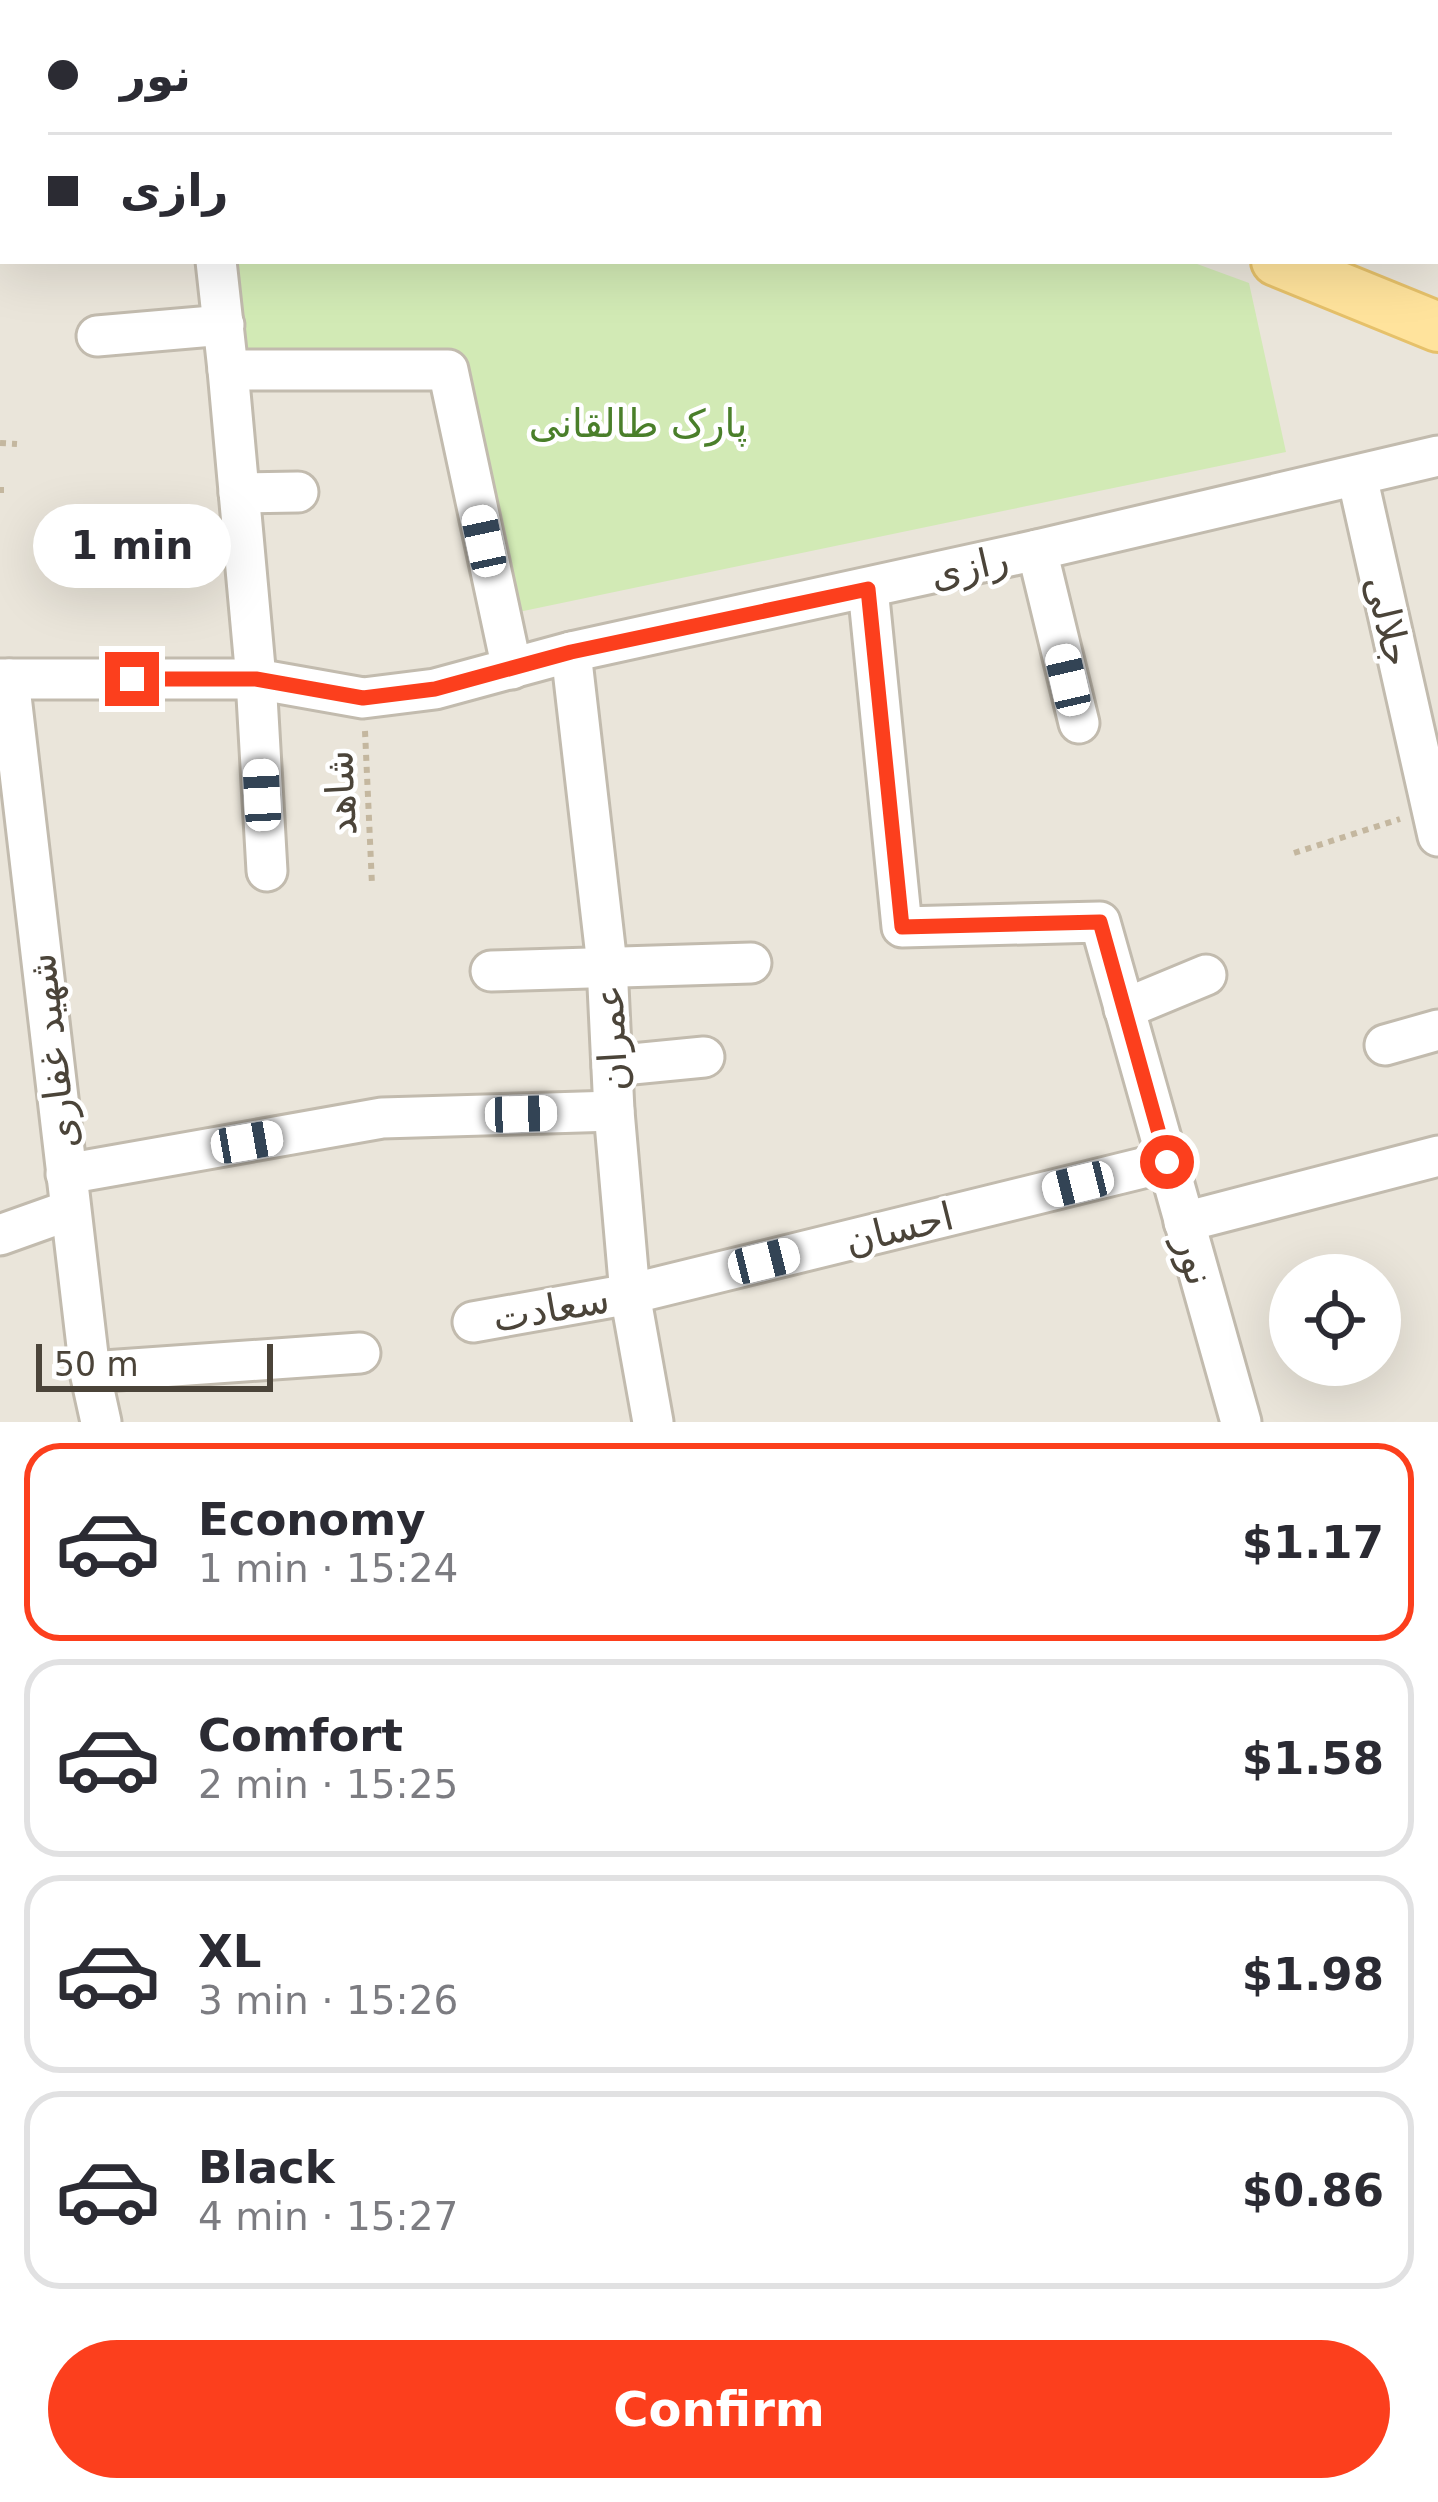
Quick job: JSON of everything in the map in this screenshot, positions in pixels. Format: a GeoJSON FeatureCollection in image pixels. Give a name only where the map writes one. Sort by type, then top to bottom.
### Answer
{"type":"FeatureCollection","features":[{"type":"Feature","properties":{"kind":"main road"},"geometry":{"type":"LineString","coordinates":[[1283,264],[1438,327]]}},
{"type":"Feature","properties":{"kind":"street"},"geometry":{"type":"LineString","coordinates":[[217,264],[256,679],[267,872]]}},
{"type":"Feature","properties":{"kind":"street"},"geometry":{"type":"LineString","coordinates":[[98,336],[224,325]]}},
{"type":"Feature","properties":{"kind":"street"},"geometry":{"type":"LineString","coordinates":[[229,370],[448,370],[512,669]]}},
{"type":"Feature","properties":{"kind":"street","name":"رازی"},"geometry":{"type":"LineString","coordinates":[[4,679],[256,679],[363,698],[435,689],[571,652],[868,589],[1438,456]]}},
{"type":"Feature","properties":{"kind":"street","name":"جلالی"},"geometry":{"type":"LineString","coordinates":[[1357,476],[1429,752],[1435,822]]}},
{"type":"Feature","properties":{"kind":"street"},"geometry":{"type":"LineString","coordinates":[[239,494],[298,492]]}},
{"type":"Feature","properties":{"kind":"street"},"geometry":{"type":"LineString","coordinates":[[1037,550],[1079,723]]}},
{"type":"Feature","properties":{"kind":"street","name":"نور"},"geometry":{"type":"LineString","coordinates":[[868,589],[902,927],[1100,922],[1241,1422]]}},
{"type":"Feature","properties":{"kind":"street","name":"عمران"},"geometry":{"type":"LineString","coordinates":[[571,652],[607,965],[630,1294],[653,1422]]}},
{"type":"Feature","properties":{"kind":"street","name":"شهید غفاری"},"geometry":{"type":"LineString","coordinates":[[4,679],[100,1422]]}},
{"type":"Feature","properties":{"kind":"street"},"geometry":{"type":"LineString","coordinates":[[491,971],[751,963]]}},
{"type":"Feature","properties":{"kind":"street"},"geometry":{"type":"LineString","coordinates":[[1124,1009],[1205,975]]}},
{"type":"Feature","properties":{"kind":"street"},"geometry":{"type":"LineString","coordinates":[[1385,1045],[1438,1030]]}},
{"type":"Feature","properties":{"kind":"street"},"geometry":{"type":"LineString","coordinates":[[612,1066],[704,1057]]}},
{"type":"Feature","properties":{"kind":"street"},"geometry":{"type":"LineString","coordinates":[[0,1234],[68,1192],[382,1118],[614,1111]]}},
{"type":"Feature","properties":{"kind":"street"},"geometry":{"type":"LineString","coordinates":[[1184,1222],[1438,1156]]}},
{"type":"Feature","properties":{"kind":"street","name":"احسان"},"geometry":{"type":"LineString","coordinates":[[630,1294],[1167,1162]]}},
{"type":"Feature","properties":{"kind":"street","name":"سعادت"},"geometry":{"type":"LineString","coordinates":[[473,1322],[630,1294]]}},
{"type":"Feature","properties":{"kind":"street"},"geometry":{"type":"LineString","coordinates":[[90,1372],[360,1353]]}},
{"type":"Feature","properties":{"kind":"path"},"geometry":{"type":"LineString","coordinates":[[0,443],[17,444]]}},
{"type":"Feature","properties":{"kind":"path","name":"شاهد"},"geometry":{"type":"LineString","coordinates":[[363,698],[372,885]]}},
{"type":"Feature","properties":{"kind":"path"},"geometry":{"type":"LineString","coordinates":[[1294,854],[1435,822]]}},
{"type":"Feature","properties":{"kind":"shaded area"},"geometry":{"type":"Polygon","coordinates":[[[0,264],[1438,264],[1438,1422],[0,1422],[0,264]]]}},
{"type":"Feature","properties":{"kind":"green space","name":"پارک طالقانی"},"geometry":{"type":"Polygon","coordinates":[[[232,264],[1197,264],[1249,283],[1286,452],[509,614],[457,353],[243,348],[232,264]]]}},
{"type":"Feature","properties":{"kind":"route"},"geometry":{"type":"LineString","coordinates":[[132,679],[256,679],[363,698],[435,689],[571,652],[868,589],[902,927],[1100,922],[1167,1162]]}}]}
